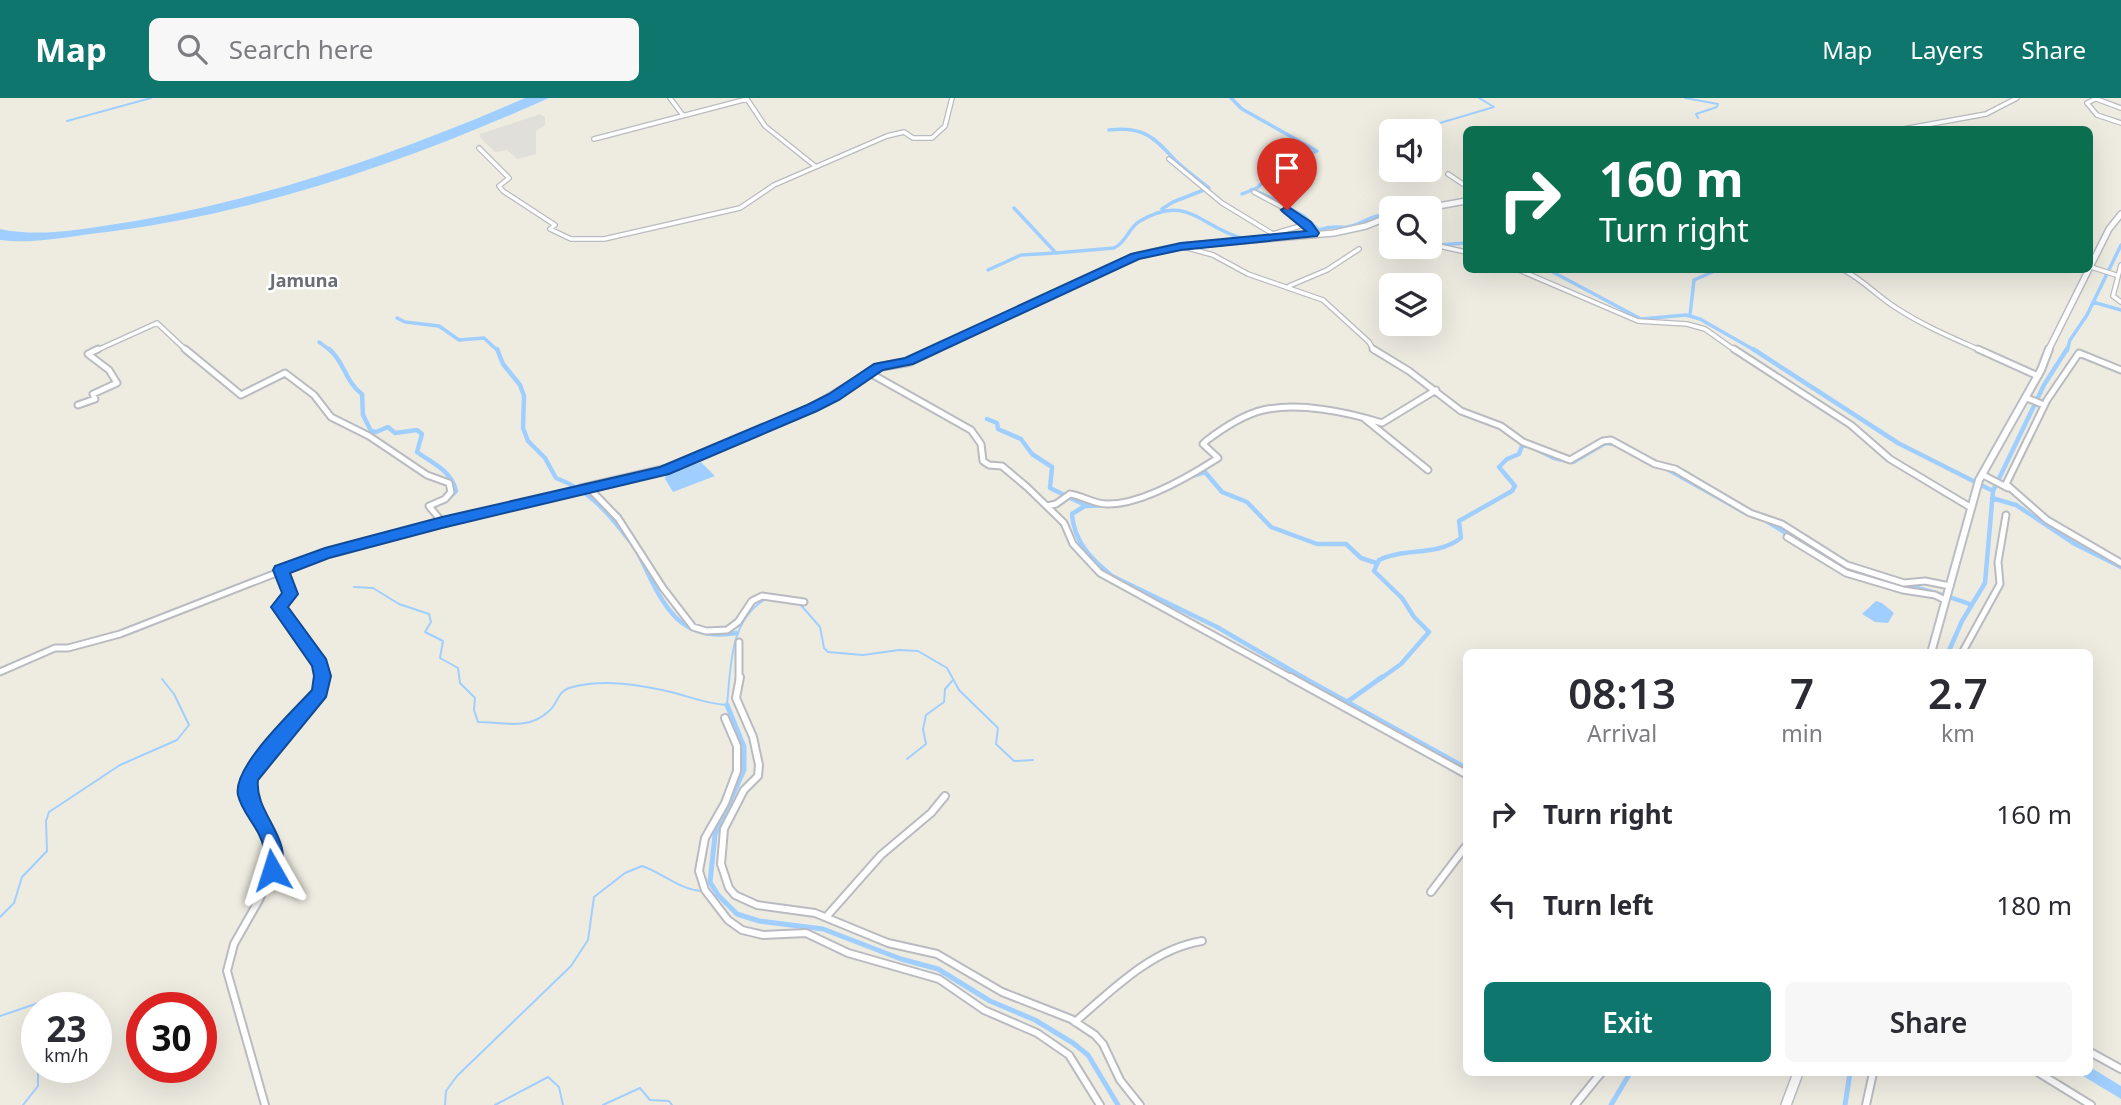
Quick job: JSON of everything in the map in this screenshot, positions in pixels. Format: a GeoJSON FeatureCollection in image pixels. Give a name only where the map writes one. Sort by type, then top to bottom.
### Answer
{"type":"FeatureCollection","features":[{"type":"Feature","properties":{"kind":"street"},"geometry":{"type":"LineString","coordinates":[[670,98],[682,114]]}},
{"type":"Feature","properties":{"kind":"street"},"geometry":{"type":"LineString","coordinates":[[479,148],[509,178],[499,186],[503,191],[555,225],[550,229],[558,234],[582,240],[604,239],[653,230],[740,208],[774,185],[899,132],[913,138],[932,138],[945,126],[952,98]]}},
{"type":"Feature","properties":{"kind":"street"},"geometry":{"type":"LineString","coordinates":[[1920,126],[1986,114],[2017,98]]}},
{"type":"Feature","properties":{"kind":"street"},"geometry":{"type":"LineString","coordinates":[[2121,108],[2094,98],[2087,103],[2095,114],[2121,123]]}},
{"type":"Feature","properties":{"kind":"street"},"geometry":{"type":"LineString","coordinates":[[594,139],[747,99],[750,110],[777,138],[815,166]]}},
{"type":"Feature","properties":{"kind":"street"},"geometry":{"type":"LineString","coordinates":[[1169,159],[1222,203],[1273,234],[1307,224]]}},
{"type":"Feature","properties":{"kind":"street"},"geometry":{"type":"LineString","coordinates":[[1448,174],[1463,184]]}},
{"type":"Feature","properties":{"kind":"street"},"geometry":{"type":"LineString","coordinates":[[1254,192],[1283,206],[1307,224],[1313,233]]}},
{"type":"Feature","properties":{"kind":"street"},"geometry":{"type":"LineString","coordinates":[[1442,205],[1463,202]]}},
{"type":"Feature","properties":{"kind":"street"},"geometry":{"type":"LineString","coordinates":[[2115,275],[2095,268],[2109,229],[2121,214]]}},
{"type":"Feature","properties":{"kind":"street"},"geometry":{"type":"LineString","coordinates":[[0,672],[55,648],[68,648],[120,634],[325,554],[442,522],[663,471],[823,403],[868,372],[879,367],[909,362],[1121,262],[1181,246],[1334,233],[1379,221]]}},
{"type":"Feature","properties":{"kind":"street"},"geometry":{"type":"LineString","coordinates":[[1181,246],[1213,255],[1248,274],[1323,300],[1369,342],[1375,352],[1436,390],[1461,411],[1501,426],[1523,442],[1552,455],[1570,460],[1603,441],[1611,440],[1655,464],[1675,469],[1750,513],[1782,524],[1847,565],[1904,583],[1925,581],[1950,586]]}},
{"type":"Feature","properties":{"kind":"street"},"geometry":{"type":"LineString","coordinates":[[1442,247],[1463,251]]}},
{"type":"Feature","properties":{"kind":"street"},"geometry":{"type":"LineString","coordinates":[[1289,286],[1327,270],[1359,249]]}},
{"type":"Feature","properties":{"kind":"street"},"geometry":{"type":"LineString","coordinates":[[2121,265],[2115,275],[2113,296],[2121,302]]}},
{"type":"Feature","properties":{"kind":"street"},"geometry":{"type":"LineString","coordinates":[[1526,273],[1638,321],[1687,324],[1705,329],[1757,366],[1851,425],[1862,438],[1911,472],[1970,507]]}},
{"type":"Feature","properties":{"kind":"street"},"geometry":{"type":"LineString","coordinates":[[1850,273],[1866,282],[1894,307],[1922,324],[2038,376]]}},
{"type":"Feature","properties":{"kind":"street"},"geometry":{"type":"LineString","coordinates":[[1932,649],[1970,507],[1981,477],[2092,273]]}},
{"type":"Feature","properties":{"kind":"street"},"geometry":{"type":"LineString","coordinates":[[78,405],[95,398],[93,394],[117,383],[109,370],[88,354],[157,323],[202,365],[241,395],[285,373],[314,396],[331,417],[369,436],[427,475],[449,483],[451,492],[447,498],[429,506],[442,522]]}},
{"type":"Feature","properties":{"kind":"street"},"geometry":{"type":"LineString","coordinates":[[2121,370],[2079,353],[2053,388],[2035,420],[2006,484],[2054,524],[2121,563]]}},
{"type":"Feature","properties":{"kind":"street"},"geometry":{"type":"LineString","coordinates":[[868,372],[971,429],[981,444],[983,461],[989,465],[1002,466],[1047,506],[1064,523],[1073,544],[1100,573],[1463,772]]}},
{"type":"Feature","properties":{"kind":"street"},"geometry":{"type":"LineString","coordinates":[[1047,506],[1056,504],[1070,494],[1092,502],[1117,503],[1185,477],[1218,458],[1203,444],[1206,441],[1242,417],[1265,409],[1286,409],[1382,423],[1436,390]]}},
{"type":"Feature","properties":{"kind":"street"},"geometry":{"type":"LineString","coordinates":[[2026,398],[2044,405]]}},
{"type":"Feature","properties":{"kind":"street"},"geometry":{"type":"LineString","coordinates":[[1365,419],[1394,445],[1422,461],[1427,470]]}},
{"type":"Feature","properties":{"kind":"street"},"geometry":{"type":"LineString","coordinates":[[1981,477],[2013,491]]}},
{"type":"Feature","properties":{"kind":"street"},"geometry":{"type":"LineString","coordinates":[[585,488],[616,515],[647,559],[664,593],[693,627],[712,634],[727,629],[742,619],[752,601],[766,595],[804,602]]}},
{"type":"Feature","properties":{"kind":"street"},"geometry":{"type":"LineString","coordinates":[[1964,649],[2000,584],[1998,562],[2006,515]]}},
{"type":"Feature","properties":{"kind":"street"},"geometry":{"type":"LineString","coordinates":[[1787,537],[1846,573],[1903,590],[1935,595],[1945,600]]}},
{"type":"Feature","properties":{"kind":"street"},"geometry":{"type":"LineString","coordinates":[[265,1105],[227,970],[236,940],[254,914],[272,870],[274,850],[247,795],[248,780],[253,769],[320,693],[323,676],[320,664],[279,607],[290,594],[281,570]]}},
{"type":"Feature","properties":{"kind":"street"},"geometry":{"type":"LineString","coordinates":[[739,642],[741,670],[736,698],[753,737],[759,765],[758,776],[744,790],[724,829],[720,854],[723,873],[735,895],[757,905],[804,910],[827,916],[888,943],[937,954],[1002,992],[1075,1022],[1095,1035],[1103,1044],[1120,1080],[1140,1105]]}},
{"type":"Feature","properties":{"kind":"street"},"geometry":{"type":"LineString","coordinates":[[725,718],[737,746],[737,771],[725,803],[705,838],[699,871],[705,890],[728,920],[742,930],[763,935],[806,933],[848,953],[939,979],[984,1010],[1037,1033],[1069,1055],[1100,1105]]}},
{"type":"Feature","properties":{"kind":"street"},"geometry":{"type":"LineString","coordinates":[[827,916],[870,866],[900,836],[937,808],[945,796]]}},
{"type":"Feature","properties":{"kind":"street"},"geometry":{"type":"LineString","coordinates":[[1431,892],[1463,850]]}},
{"type":"Feature","properties":{"kind":"street"},"geometry":{"type":"LineString","coordinates":[[1075,1022],[1129,977],[1178,944],[1202,941]]}},
{"type":"Feature","properties":{"kind":"street"},"geometry":{"type":"LineString","coordinates":[[2093,1054],[2121,1069]]}},
{"type":"Feature","properties":{"kind":"street"},"geometry":{"type":"LineString","coordinates":[[1575,1105],[1599,1076]]}},
{"type":"Feature","properties":{"kind":"street"},"geometry":{"type":"LineString","coordinates":[[1786,1105],[1797,1076]]}},
{"type":"Feature","properties":{"kind":"street"},"geometry":{"type":"LineString","coordinates":[[1866,1105],[1872,1076]]}},
{"type":"Feature","properties":{"kind":"street"},"geometry":{"type":"LineString","coordinates":[[2044,1076],[2091,1105]]}},
{"type":"Feature","properties":{"kind":"shaded area"},"geometry":{"type":"Polygon","coordinates":[[[540,114],[545,117],[545,125],[536,131],[536,154],[517,159],[507,150],[495,152],[480,137],[480,134],[540,114]]]}},
{"type":"Feature","properties":{"kind":"water"},"geometry":{"type":"Polygon","coordinates":[[[525,98],[549,98],[382,165],[266,201],[149,226],[45,240],[0,240],[0,229],[43,233],[87,228],[169,215],[273,189],[426,139],[525,98]]]}},
{"type":"Feature","properties":{"kind":"water"},"geometry":{"type":"Polygon","coordinates":[[[701,462],[715,476],[673,492],[665,479],[666,475],[701,462]]]}},
{"type":"Feature","properties":{"kind":"water"},"geometry":{"type":"Polygon","coordinates":[[[1876,601],[1894,613],[1888,623],[1875,622],[1862,614],[1876,601]]]}},
{"type":"Feature","properties":{"kind":"water"},"geometry":{"type":"Polygon","coordinates":[[[2093,1069],[2121,1086],[2121,1099],[2083,1076],[2093,1076],[2093,1069]]]}},
{"type":"Feature","properties":{"kind":"waterway"},"geometry":{"type":"LineString","coordinates":[[67,121],[151,98]]}},
{"type":"Feature","properties":{"kind":"waterway"},"geometry":{"type":"LineString","coordinates":[[1231,98],[1242,109],[1317,151],[1280,166],[1257,188],[1242,194]]}},
{"type":"Feature","properties":{"kind":"waterway"},"geometry":{"type":"LineString","coordinates":[[1442,122],[1494,107],[1479,98]]}},
{"type":"Feature","properties":{"kind":"waterway"},"geometry":{"type":"LineString","coordinates":[[1685,98],[1718,104],[1717,107],[1696,114],[1698,118]]}},
{"type":"Feature","properties":{"kind":"waterway"},"geometry":{"type":"LineString","coordinates":[[1109,130],[1131,130],[1154,139],[1209,188],[1162,209]]}},
{"type":"Feature","properties":{"kind":"waterway"},"geometry":{"type":"LineString","coordinates":[[1252,190],[1276,201]]}},
{"type":"Feature","properties":{"kind":"waterway"},"geometry":{"type":"LineString","coordinates":[[1276,201],[1304,216],[1319,230],[1353,226],[1379,216]]}},
{"type":"Feature","properties":{"kind":"waterway"},"geometry":{"type":"LineString","coordinates":[[1014,208],[1056,253]]}},
{"type":"Feature","properties":{"kind":"waterway"},"geometry":{"type":"LineString","coordinates":[[1056,253],[1114,248],[1140,221],[1171,210],[1194,215],[1245,239]]}},
{"type":"Feature","properties":{"kind":"waterway"},"geometry":{"type":"LineString","coordinates":[[1285,236],[1316,230]]}},
{"type":"Feature","properties":{"kind":"waterway"},"geometry":{"type":"LineString","coordinates":[[1442,245],[1463,243]]}},
{"type":"Feature","properties":{"kind":"waterway"},"geometry":{"type":"LineString","coordinates":[[2093,302],[2121,245]]}},
{"type":"Feature","properties":{"kind":"waterway"},"geometry":{"type":"LineString","coordinates":[[988,270],[1021,255],[1056,253]]}},
{"type":"Feature","properties":{"kind":"waterway"},"geometry":{"type":"LineString","coordinates":[[1555,273],[1641,319],[1686,315],[1700,319],[1756,351]]}},
{"type":"Feature","properties":{"kind":"waterway"},"geometry":{"type":"LineString","coordinates":[[1690,315],[1694,280],[1710,273]]}},
{"type":"Feature","properties":{"kind":"waterway"},"geometry":{"type":"LineString","coordinates":[[2067,351],[2070,340],[2093,302]]}},
{"type":"Feature","properties":{"kind":"waterway"},"geometry":{"type":"LineString","coordinates":[[2093,302],[2121,310]]}},
{"type":"Feature","properties":{"kind":"waterway"},"geometry":{"type":"LineString","coordinates":[[397,318],[405,322],[439,326],[459,340],[484,338],[498,351]]}},
{"type":"Feature","properties":{"kind":"waterway"},"geometry":{"type":"LineString","coordinates":[[319,342],[331,351]]}},
{"type":"Feature","properties":{"kind":"waterway"},"geometry":{"type":"LineString","coordinates":[[1753,349],[1898,443],[1993,491]]}},
{"type":"Feature","properties":{"kind":"waterway"},"geometry":{"type":"LineString","coordinates":[[1993,491],[2044,385],[2067,349]]}},
{"type":"Feature","properties":{"kind":"waterway"},"geometry":{"type":"LineString","coordinates":[[331,351],[352,384],[362,394],[363,415],[371,431],[376,432],[388,427],[395,433],[417,430],[422,434],[417,452],[441,468],[454,484],[456,491],[444,502]]}},
{"type":"Feature","properties":{"kind":"waterway"},"geometry":{"type":"LineString","coordinates":[[498,351],[524,396],[523,428],[528,441],[545,458],[556,478],[579,489],[597,503],[629,540]]}},
{"type":"Feature","properties":{"kind":"waterway"},"geometry":{"type":"LineString","coordinates":[[987,419],[997,423],[998,429],[1021,439],[1032,454],[1052,467],[1050,488],[1085,505]]}},
{"type":"Feature","properties":{"kind":"waterway"},"geometry":{"type":"LineString","coordinates":[[1540,451],[1554,458],[1573,462],[1605,443],[1614,444]]}},
{"type":"Feature","properties":{"kind":"waterway"},"geometry":{"type":"LineString","coordinates":[[1380,679],[1401,664],[1429,632],[1414,617],[1402,598],[1374,571],[1379,560],[1441,548],[1461,538],[1459,521],[1512,491],[1515,486],[1499,467],[1507,459],[1519,454],[1522,446],[1529,445]]}},
{"type":"Feature","properties":{"kind":"waterway"},"geometry":{"type":"LineString","coordinates":[[1669,470],[1744,512]]}},
{"type":"Feature","properties":{"kind":"waterway"},"geometry":{"type":"LineString","coordinates":[[1192,476],[1205,472],[1222,492],[1247,502],[1271,527],[1317,544],[1346,544],[1361,558],[1376,563]]}},
{"type":"Feature","properties":{"kind":"waterway"},"geometry":{"type":"LineString","coordinates":[[1992,498],[1993,491]]}},
{"type":"Feature","properties":{"kind":"waterway"},"geometry":{"type":"LineString","coordinates":[[1972,605],[1985,583],[1992,498]]}},
{"type":"Feature","properties":{"kind":"waterway"},"geometry":{"type":"LineString","coordinates":[[1992,498],[2016,505],[2075,544],[2121,567]]}},
{"type":"Feature","properties":{"kind":"waterway"},"geometry":{"type":"LineString","coordinates":[[1123,505],[1085,506],[1072,514],[1080,541],[1097,563],[1112,576],[1217,627],[1306,679]]}},
{"type":"Feature","properties":{"kind":"waterway"},"geometry":{"type":"LineString","coordinates":[[1768,522],[1817,552]]}},
{"type":"Feature","properties":{"kind":"waterway"},"geometry":{"type":"LineString","coordinates":[[638,553],[664,602],[673,615],[685,625],[716,634],[737,633]]}},
{"type":"Feature","properties":{"kind":"waterway"},"geometry":{"type":"LineString","coordinates":[[1824,557],[1860,572],[1972,605]]}},
{"type":"Feature","properties":{"kind":"waterway"},"geometry":{"type":"LineString","coordinates":[[354,587],[373,588],[399,604],[429,614],[431,622],[425,632],[443,641],[440,658],[458,668],[460,683],[475,698],[474,710],[478,722],[506,724],[533,721],[552,708],[565,690],[595,683],[649,687],[727,705],[731,660],[738,632],[754,608],[766,599]]}},
{"type":"Feature","properties":{"kind":"waterway"},"geometry":{"type":"LineString","coordinates":[[799,603],[820,627],[824,648],[828,652],[863,655],[899,650],[918,651],[947,668],[959,690],[998,728],[996,744],[1014,761],[1033,760]]}},
{"type":"Feature","properties":{"kind":"waterway"},"geometry":{"type":"LineString","coordinates":[[1950,649],[1972,605]]}},
{"type":"Feature","properties":{"kind":"waterway"},"geometry":{"type":"LineString","coordinates":[[1302,677],[1347,702]]}},
{"type":"Feature","properties":{"kind":"waterway"},"geometry":{"type":"LineString","coordinates":[[1347,702],[1382,677]]}},
{"type":"Feature","properties":{"kind":"waterway"},"geometry":{"type":"LineString","coordinates":[[0,917],[14,903],[22,877],[47,851],[46,821],[49,812],[120,765],[177,740],[189,725],[174,694],[162,679]]}},
{"type":"Feature","properties":{"kind":"waterway"},"geometry":{"type":"LineString","coordinates":[[907,759],[926,744],[923,729],[926,715],[944,702],[945,689],[952,681]]}},
{"type":"Feature","properties":{"kind":"waterway"},"geometry":{"type":"LineString","coordinates":[[1347,702],[1463,766]]}},
{"type":"Feature","properties":{"kind":"waterway"},"geometry":{"type":"LineString","coordinates":[[727,705],[744,747],[744,770],[715,835],[710,882],[718,895],[737,914],[759,921],[823,929],[901,959],[938,969],[990,1001],[1035,1020],[1073,1043],[1088,1055],[1118,1105]]}},
{"type":"Feature","properties":{"kind":"waterway"},"geometry":{"type":"LineString","coordinates":[[445,1105],[446,1091],[457,1076],[571,966],[588,940],[594,897],[625,873],[642,866],[686,888],[702,891]]}},
{"type":"Feature","properties":{"kind":"waterway"},"geometry":{"type":"LineString","coordinates":[[0,1016],[21,1009]]}},
{"type":"Feature","properties":{"kind":"waterway"},"geometry":{"type":"LineString","coordinates":[[1611,1105],[1628,1076]]}},
{"type":"Feature","properties":{"kind":"waterway"},"geometry":{"type":"LineString","coordinates":[[1845,1105],[1850,1076]]}},
{"type":"Feature","properties":{"kind":"waterway"},"geometry":{"type":"LineString","coordinates":[[495,1105],[548,1077],[559,1087],[563,1105]]}},
{"type":"Feature","properties":{"kind":"waterway"},"geometry":{"type":"LineString","coordinates":[[23,1105],[38,1083]]}},
{"type":"Feature","properties":{"kind":"waterway"},"geometry":{"type":"LineString","coordinates":[[603,1105],[640,1088],[650,1100],[669,1101],[672,1105]]}},
{"type":"Feature","properties":{"kind":"district","name":"Jamuna"},"geometry":{"type":"Point","coordinates":[304,281]}},
{"type":"Feature","properties":{"kind":"route"},"geometry":{"type":"LineString","coordinates":[[272,870],[274,850],[247,795],[248,780],[253,769],[320,693],[323,676],[320,664],[279,607],[290,594],[281,570],[325,554],[442,522],[663,471],[812,408],[834,397],[868,372],[879,367],[909,362],[1135,256],[1181,246],[1287,238],[1313,233],[1307,224],[1287,210]]}}]}
